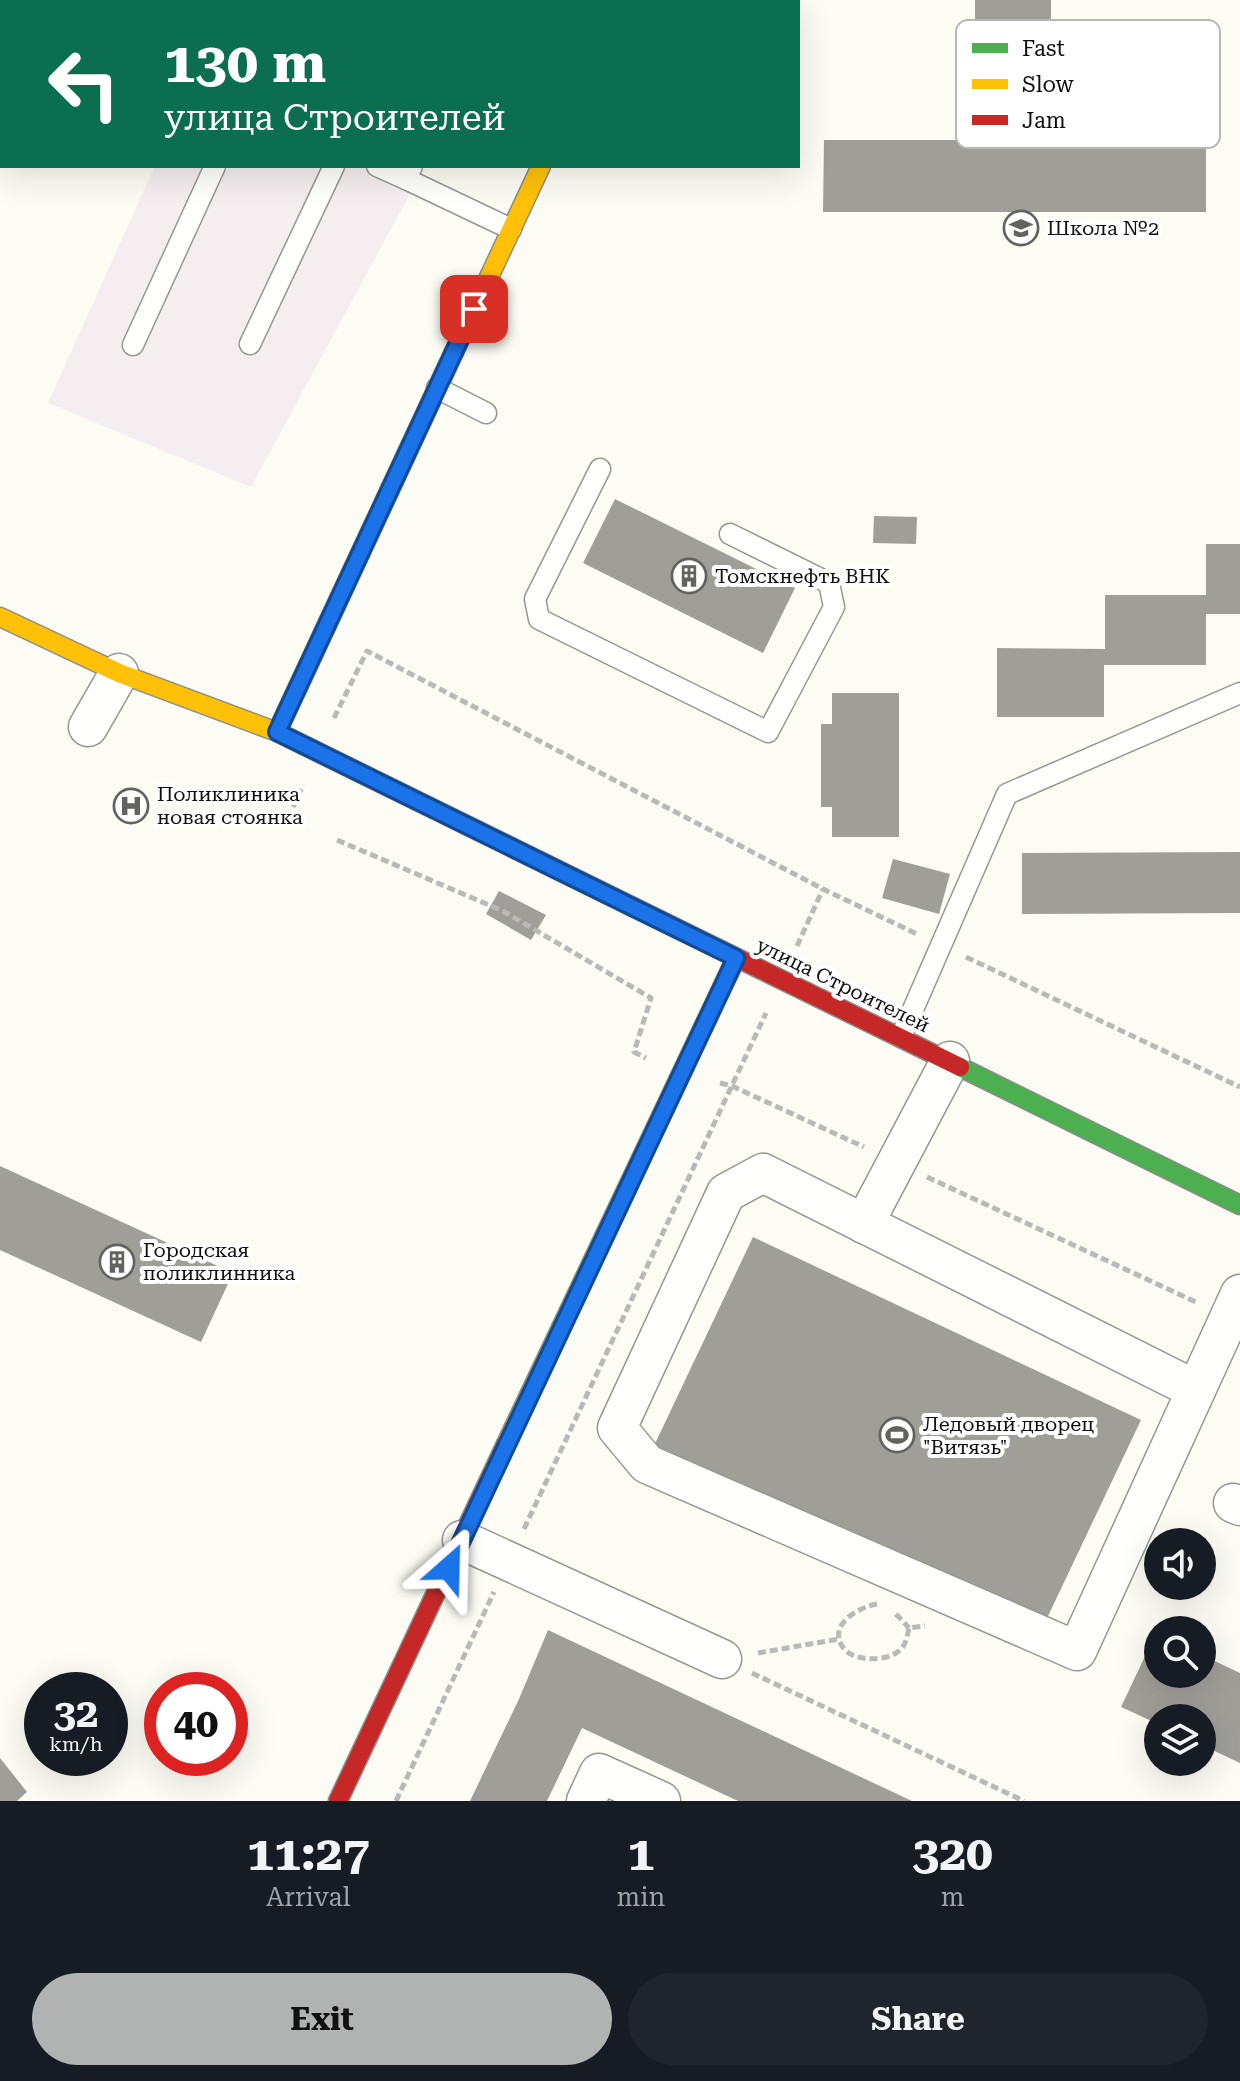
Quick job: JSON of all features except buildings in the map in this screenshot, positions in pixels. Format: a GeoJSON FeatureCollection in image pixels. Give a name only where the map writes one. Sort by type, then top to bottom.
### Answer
{"type":"FeatureCollection","features":[{"type":"Feature","properties":{"kind":"street"},"geometry":{"type":"LineString","coordinates":[[277,732],[540,168]]}},
{"type":"Feature","properties":{"kind":"street","name":"улица Строителей"},"geometry":{"type":"LineString","coordinates":[[0,617],[119,673],[277,732],[1240,1205]]}},
{"type":"Feature","properties":{"kind":"street"},"geometry":{"type":"LineString","coordinates":[[88,727],[119,673]]}},
{"type":"Feature","properties":{"kind":"street"},"geometry":{"type":"LineString","coordinates":[[338,1801],[736,958]]}},
{"type":"Feature","properties":{"kind":"street"},"geometry":{"type":"LineString","coordinates":[[864,1224],[950,1061]]}},
{"type":"Feature","properties":{"kind":"street"},"geometry":{"type":"LineString","coordinates":[[1196,1390],[763,1173],[726,1193],[617,1428],[647,1464],[1077,1651],[1235,1306]]}},
{"type":"Feature","properties":{"kind":"street"},"geometry":{"type":"LineString","coordinates":[[462,1540],[722,1659]]}},
{"type":"Feature","properties":{"kind":"street"},"geometry":{"type":"LineString","coordinates":[[586,1801],[599,1773],[661,1801]]}},
{"type":"Feature","properties":{"kind":"lane"},"geometry":{"type":"LineString","coordinates":[[133,345],[214,168]]}},
{"type":"Feature","properties":{"kind":"lane"},"geometry":{"type":"LineString","coordinates":[[250,344],[333,168]]}},
{"type":"Feature","properties":{"kind":"lane"},"geometry":{"type":"LineString","coordinates":[[388,168],[409,172],[511,229]]}},
{"type":"Feature","properties":{"kind":"lane"},"geometry":{"type":"LineString","coordinates":[[437,388],[486,413]]}},
{"type":"Feature","properties":{"kind":"lane"},"geometry":{"type":"LineString","coordinates":[[600,469],[535,599],[539,619],[768,732],[834,607],[829,583],[730,534]]}},
{"type":"Feature","properties":{"kind":"lane"},"geometry":{"type":"LineString","coordinates":[[901,1037],[1007,794],[1240,693]]}},
{"type":"Feature","properties":{"kind":"path"},"geometry":{"type":"LineString","coordinates":[[288,818],[367,651],[823,889],[1240,1087]]}},
{"type":"Feature","properties":{"kind":"path"},"geometry":{"type":"LineString","coordinates":[[337,840],[503,911],[651,998],[634,1052],[682,1076],[732,1086],[897,1162],[1235,1306]]}},
{"type":"Feature","properties":{"kind":"path"},"geometry":{"type":"LineString","coordinates":[[396,1801],[823,889]]}},
{"type":"Feature","properties":{"kind":"path"},"geometry":{"type":"LineString","coordinates":[[884,1607],[876,1604],[856,1609],[842,1622],[839,1639],[846,1651],[879,1659],[898,1653],[905,1645],[909,1628]]}},
{"type":"Feature","properties":{"kind":"path"},"geometry":{"type":"LineString","coordinates":[[893,1610],[909,1628]]}},
{"type":"Feature","properties":{"kind":"path"},"geometry":{"type":"LineString","coordinates":[[909,1628],[939,1624]]}},
{"type":"Feature","properties":{"kind":"path"},"geometry":{"type":"LineString","coordinates":[[722,1659],[839,1639]]}},
{"type":"Feature","properties":{"kind":"path"},"geometry":{"type":"LineString","coordinates":[[722,1659],[1024,1801]]}},
{"type":"Feature","properties":{"kind":"shaded area"},"geometry":{"type":"Polygon","coordinates":[[[154,168],[424,168],[251,487],[48,403],[154,168]]]}},
{"type":"Feature","properties":{"kind":"traffic: fast"},"geometry":{"type":"LineString","coordinates":[[277,732],[454,352]]}},
{"type":"Feature","properties":{"kind":"traffic: fast"},"geometry":{"type":"LineString","coordinates":[[960,1067],[1240,1205]]}},
{"type":"Feature","properties":{"kind":"traffic: slow"},"geometry":{"type":"LineString","coordinates":[[454,352],[540,168]]}},
{"type":"Feature","properties":{"kind":"traffic: slow"},"geometry":{"type":"LineString","coordinates":[[0,617],[119,673],[277,732],[633,907]]}},
{"type":"Feature","properties":{"kind":"traffic: slow"},"geometry":{"type":"LineString","coordinates":[[506,1444],[736,958]]}},
{"type":"Feature","properties":{"kind":"traffic: jam"},"geometry":{"type":"LineString","coordinates":[[633,907],[960,1067]]}},
{"type":"Feature","properties":{"kind":"traffic: jam"},"geometry":{"type":"LineString","coordinates":[[338,1801],[506,1444]]}},
{"type":"Feature","properties":{"kind":"place","name":"Школа №2"},"geometry":{"type":"Point","coordinates":[1021,228]}},
{"type":"Feature","properties":{"kind":"place","name":"Томскнефть ВНК"},"geometry":{"type":"Point","coordinates":[689,576]}},
{"type":"Feature","properties":{"kind":"place","name":"Поликлиника новая стоянка"},"geometry":{"type":"Point","coordinates":[131,806]}},
{"type":"Feature","properties":{"kind":"place","name":"Городская поликлинника"},"geometry":{"type":"Point","coordinates":[117,1262]}},
{"type":"Feature","properties":{"kind":"place","name":"Ледовый дворец \"Витязь\""},"geometry":{"type":"Point","coordinates":[897,1435]}},
{"type":"Feature","properties":{"kind":"route"},"geometry":{"type":"LineString","coordinates":[[449,1568],[736,958],[277,732],[474,309]]}}]}
